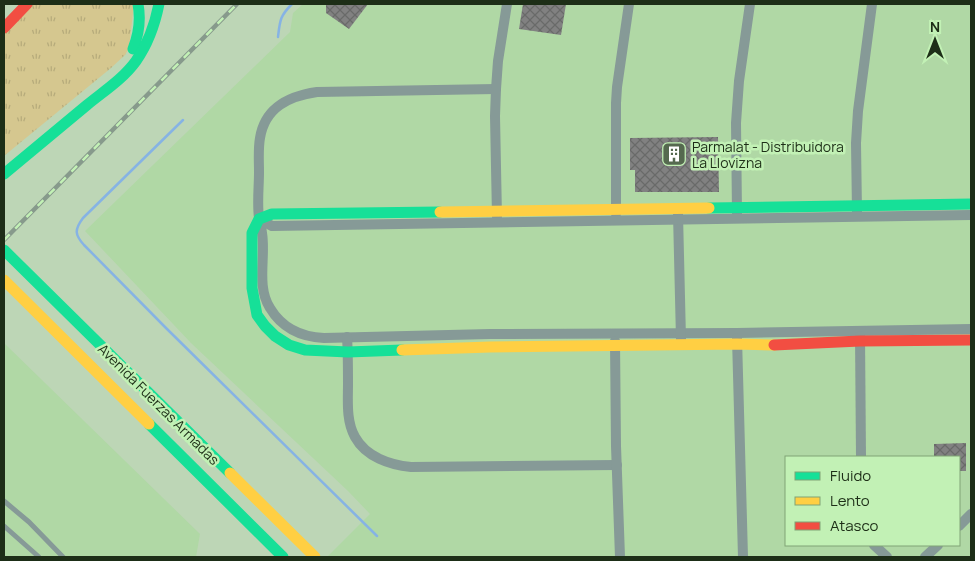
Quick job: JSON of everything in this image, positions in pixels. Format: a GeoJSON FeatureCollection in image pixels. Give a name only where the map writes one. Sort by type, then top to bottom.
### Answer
{"type":"FeatureCollection","features":[{"type":"Feature","properties":{"kind":"main road"},"geometry":{"type":"LineString","coordinates":[[4,28],[27,4]]}},
{"type":"Feature","properties":{"kind":"main road"},"geometry":{"type":"LineString","coordinates":[[4,161],[128,57],[139,32],[140,12],[138,4]]}},
{"type":"Feature","properties":{"kind":"main road"},"geometry":{"type":"LineString","coordinates":[[4,174],[106,89],[135,62],[153,26],[159,4]]}},
{"type":"Feature","properties":{"kind":"main road"},"geometry":{"type":"LineString","coordinates":[[971,204],[857,211],[678,214],[497,216],[272,214],[259,219],[252,233],[258,288],[255,307],[260,320],[281,341],[305,350],[348,352],[490,347],[681,345],[737,338],[767,345],[860,335],[971,340]]}},
{"type":"Feature","properties":{"kind":"main road","name":"Avenida Fuerzas Armadas"},"geometry":{"type":"LineString","coordinates":[[5,251],[315,557]]}},
{"type":"Feature","properties":{"kind":"main road","name":"Avenida Fuerzas Armadas"},"geometry":{"type":"LineString","coordinates":[[4,280],[283,557]]}},
{"type":"Feature","properties":{"kind":"street"},"geometry":{"type":"LineString","coordinates":[[497,216],[496,89],[498,61],[507,4]]}},
{"type":"Feature","properties":{"kind":"street"},"geometry":{"type":"LineString","coordinates":[[616,214],[616,103],[629,4]]}},
{"type":"Feature","properties":{"kind":"street"},"geometry":{"type":"LineString","coordinates":[[737,213],[736,123],[740,74],[750,4]]}},
{"type":"Feature","properties":{"kind":"street"},"geometry":{"type":"LineString","coordinates":[[872,4],[858,111],[856,143],[857,211],[971,215]]}},
{"type":"Feature","properties":{"kind":"street"},"geometry":{"type":"LineString","coordinates":[[259,219],[259,140],[264,123],[281,103],[298,95],[317,92],[496,89]]}},
{"type":"Feature","properties":{"kind":"street"},"geometry":{"type":"LineString","coordinates":[[678,214],[681,345]]}},
{"type":"Feature","properties":{"kind":"street"},"geometry":{"type":"LineString","coordinates":[[258,288],[270,309],[291,330],[315,338],[681,332],[737,338],[743,557]]}},
{"type":"Feature","properties":{"kind":"street"},"geometry":{"type":"LineString","coordinates":[[861,456],[860,335],[971,329]]}},
{"type":"Feature","properties":{"kind":"street"},"geometry":{"type":"LineString","coordinates":[[490,334],[490,347]]}},
{"type":"Feature","properties":{"kind":"street"},"geometry":{"type":"LineString","coordinates":[[614,334],[620,557]]}},
{"type":"Feature","properties":{"kind":"street"},"geometry":{"type":"LineString","coordinates":[[348,337],[349,410],[352,429],[360,444],[384,461],[411,467],[617,465]]}},
{"type":"Feature","properties":{"kind":"street"},"geometry":{"type":"LineString","coordinates":[[960,525],[971,514]]}},
{"type":"Feature","properties":{"kind":"street"},"geometry":{"type":"LineString","coordinates":[[875,546],[887,557]]}},
{"type":"Feature","properties":{"kind":"street"},"geometry":{"type":"LineString","coordinates":[[925,557],[937,546]]}},
{"type":"Feature","properties":{"kind":"lane"},"geometry":{"type":"LineString","coordinates":[[4,501],[29,522],[63,557]]}},
{"type":"Feature","properties":{"kind":"lane"},"geometry":{"type":"LineString","coordinates":[[4,526],[39,557]]}},
{"type":"Feature","properties":{"kind":"lane"},"geometry":{"type":"LineString","coordinates":[[52,557],[58,552]]}},
{"type":"Feature","properties":{"kind":"shaded area"},"geometry":{"type":"Polygon","coordinates":[[[303,4],[971,4],[971,557],[327,557],[370,514],[191,343],[85,231],[290,32],[293,13],[303,4]]]}},
{"type":"Feature","properties":{"kind":"shaded area"},"geometry":{"type":"Polygon","coordinates":[[[4,343],[200,534],[196,557],[4,557],[4,343]]]}},
{"type":"Feature","properties":{"kind":"green space"},"geometry":{"type":"Polygon","coordinates":[[[32,4],[134,4],[129,48],[125,55],[111,68],[4,156],[4,33],[32,4]]]}},
{"type":"Feature","properties":{"kind":"building"},"geometry":{"type":"Polygon","coordinates":[[[326,4],[368,4],[349,29],[326,13],[326,4]]]}},
{"type":"Feature","properties":{"kind":"building"},"geometry":{"type":"Polygon","coordinates":[[[523,4],[566,4],[561,35],[519,29],[523,4]]]}},
{"type":"Feature","properties":{"kind":"building","name":"Parmalat - Distribuidora La Llovizna"},"geometry":{"type":"Polygon","coordinates":[[[718,137],[719,192],[635,192],[635,170],[630,170],[630,138],[718,137]]]}},
{"type":"Feature","properties":{"kind":"building"},"geometry":{"type":"Polygon","coordinates":[[[966,443],[966,471],[960,471],[960,456],[934,456],[934,444],[966,443]]]}},
{"type":"Feature","properties":{"kind":"waterway"},"geometry":{"type":"LineString","coordinates":[[278,37],[281,19],[292,4]]}},
{"type":"Feature","properties":{"kind":"waterway"},"geometry":{"type":"LineString","coordinates":[[183,120],[83,218],[78,226],[77,235],[84,245],[166,328],[377,536]]}},
{"type":"Feature","properties":{"kind":"railway"},"geometry":{"type":"LineString","coordinates":[[4,240],[237,4]]}},
{"type":"Feature","properties":{"kind":"traffic: fast"},"geometry":{"type":"LineString","coordinates":[[133,49],[139,27],[138,4]]}},
{"type":"Feature","properties":{"kind":"traffic: fast"},"geometry":{"type":"LineString","coordinates":[[4,174],[125,74],[147,41],[159,4]]}},
{"type":"Feature","properties":{"kind":"traffic: fast"},"geometry":{"type":"LineString","coordinates":[[709,208],[971,204]]}},
{"type":"Feature","properties":{"kind":"traffic: fast"},"geometry":{"type":"LineString","coordinates":[[402,350],[348,352],[305,350],[289,345],[275,336],[257,315],[252,288],[252,233],[259,219],[272,214],[440,212]]}},
{"type":"Feature","properties":{"kind":"traffic: fast"},"geometry":{"type":"LineString","coordinates":[[4,250],[230,473]]}},
{"type":"Feature","properties":{"kind":"traffic: fast"},"geometry":{"type":"LineString","coordinates":[[149,424],[283,557]]}},
{"type":"Feature","properties":{"kind":"traffic: slow"},"geometry":{"type":"LineString","coordinates":[[440,212],[709,208]]}},
{"type":"Feature","properties":{"kind":"traffic: slow"},"geometry":{"type":"LineString","coordinates":[[4,280],[149,424]]}},
{"type":"Feature","properties":{"kind":"traffic: slow"},"geometry":{"type":"LineString","coordinates":[[402,350],[490,347],[774,345]]}},
{"type":"Feature","properties":{"kind":"traffic: slow"},"geometry":{"type":"LineString","coordinates":[[230,473],[315,557]]}},
{"type":"Feature","properties":{"kind":"traffic: jam"},"geometry":{"type":"LineString","coordinates":[[4,28],[27,4]]}},
{"type":"Feature","properties":{"kind":"traffic: jam"},"geometry":{"type":"LineString","coordinates":[[774,345],[860,341],[971,340]]}},
{"type":"Feature","properties":{"kind":"place","name":"Parmalat - Distribuidora La Llovizna"},"geometry":{"type":"Point","coordinates":[674,154]}}]}
